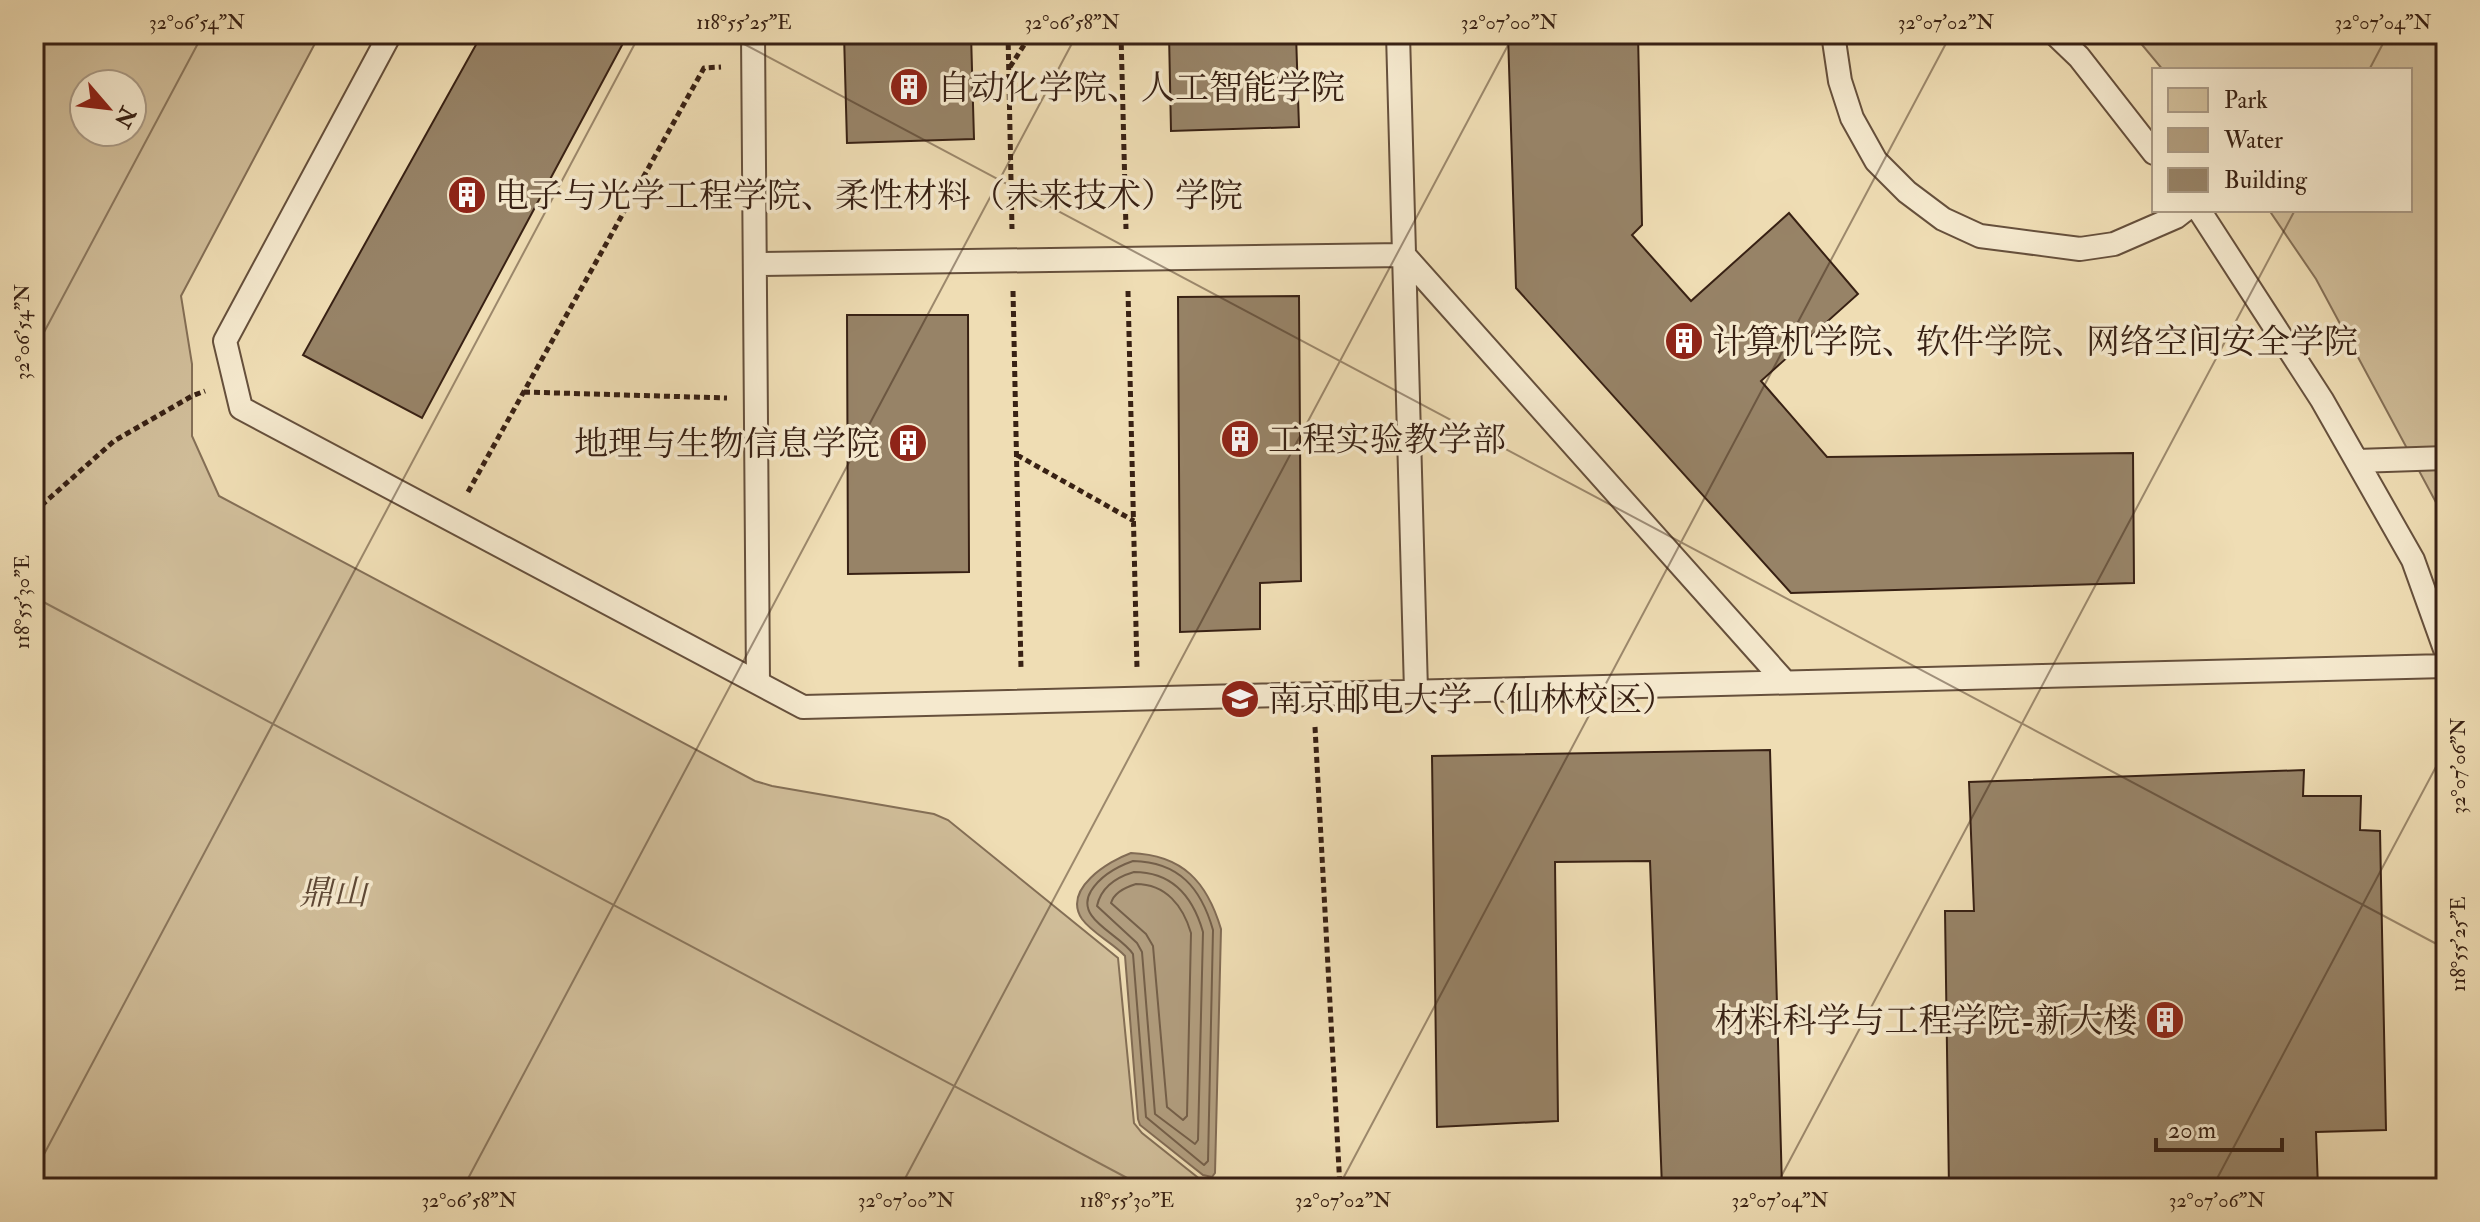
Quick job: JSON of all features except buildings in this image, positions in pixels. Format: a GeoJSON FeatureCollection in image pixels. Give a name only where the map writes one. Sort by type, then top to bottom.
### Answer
{"type":"FeatureCollection","features":[{"type":"Feature","properties":{"kind":"lane"},"geometry":{"type":"LineString","coordinates":[[390,34],[225,341],[241,408],[803,707],[2446,666]]}},
{"type":"Feature","properties":{"kind":"lane"},"geometry":{"type":"LineString","coordinates":[[753,34],[758,683]]}},
{"type":"Feature","properties":{"kind":"lane"},"geometry":{"type":"LineString","coordinates":[[1398,34],[1416,691]]}},
{"type":"Feature","properties":{"kind":"lane"},"geometry":{"type":"LineString","coordinates":[[1833,34],[1840,81],[1852,118],[1876,161],[1907,192],[1943,219],[1980,236],[2080,249],[2114,244],[2182,212]]}},
{"type":"Feature","properties":{"kind":"lane"},"geometry":{"type":"LineString","coordinates":[[2055,34],[2079,57],[2152,150]]}},
{"type":"Feature","properties":{"kind":"lane"},"geometry":{"type":"LineString","coordinates":[[2200,212],[2314,388],[2413,560],[2446,652]]}},
{"type":"Feature","properties":{"kind":"lane"},"geometry":{"type":"LineString","coordinates":[[755,264],[1404,255],[1785,682]]}},
{"type":"Feature","properties":{"kind":"lane"},"geometry":{"type":"LineString","coordinates":[[2357,461],[2446,458]]}},
{"type":"Feature","properties":{"kind":"path"},"geometry":{"type":"LineString","coordinates":[[1008,34],[1012,238]]}},
{"type":"Feature","properties":{"kind":"path"},"geometry":{"type":"LineString","coordinates":[[1009,69],[1031,34]]}},
{"type":"Feature","properties":{"kind":"path"},"geometry":{"type":"LineString","coordinates":[[1121,34],[1126,238]]}},
{"type":"Feature","properties":{"kind":"path"},"geometry":{"type":"LineString","coordinates":[[452,520],[704,68],[754,66]]}},
{"type":"Feature","properties":{"kind":"path"},"geometry":{"type":"LineString","coordinates":[[1013,285],[1022,701]]}},
{"type":"Feature","properties":{"kind":"path"},"geometry":{"type":"LineString","coordinates":[[1128,285],[1138,698]]}},
{"type":"Feature","properties":{"kind":"path"},"geometry":{"type":"LineString","coordinates":[[34,512],[114,441],[192,396],[234,380]]}},
{"type":"Feature","properties":{"kind":"path"},"geometry":{"type":"LineString","coordinates":[[524,392],[756,399]]}},
{"type":"Feature","properties":{"kind":"path"},"geometry":{"type":"LineString","coordinates":[[1016,454],[1134,521]]}},
{"type":"Feature","properties":{"kind":"path"},"geometry":{"type":"LineString","coordinates":[[1313,694],[1340,1188]]}},
{"type":"Feature","properties":{"kind":"green space","name":"鼎山"},"geometry":{"type":"Polygon","coordinates":[[[34,34],[320,34],[181,296],[192,364],[192,436],[219,496],[755,781],[934,814],[948,820],[1118,958],[1134,1123],[1142,1133],[1211,1188],[34,1188],[34,34]]]}},
{"type":"Feature","properties":{"kind":"green space"},"geometry":{"type":"Polygon","coordinates":[[[2133,34],[2446,34],[2446,521],[2316,279],[2270,212],[2412,212],[2412,68],[2161,68],[2133,34]]]}},
{"type":"Feature","properties":{"kind":"water"},"geometry":{"type":"Polygon","coordinates":[[[1131,853],[1165,859],[1190,874],[1208,898],[1221,929],[1215,1173],[1212,1177],[1203,1175],[1140,1125],[1125,956],[1086,924],[1077,908],[1078,897],[1091,878],[1111,862],[1131,853]]]}},
{"type":"Feature","properties":{"kind":"place","name":"自动化学院、人工智能学院"},"geometry":{"type":"Point","coordinates":[909,87]}},
{"type":"Feature","properties":{"kind":"place","name":"电子与光学工程学院、柔性材料（未来技术）学院"},"geometry":{"type":"Point","coordinates":[467,195]}},
{"type":"Feature","properties":{"kind":"place","name":"计算机学院、软件学院、网络空间安全学院"},"geometry":{"type":"Point","coordinates":[1684,341]}},
{"type":"Feature","properties":{"kind":"place","name":"工程实验教学部"},"geometry":{"type":"Point","coordinates":[1240,439]}},
{"type":"Feature","properties":{"kind":"place","name":"地理与生物信息学院"},"geometry":{"type":"Point","coordinates":[908,443]}},
{"type":"Feature","properties":{"kind":"place","name":"南京邮电大学（仙林校区）"},"geometry":{"type":"Point","coordinates":[1240,699]}},
{"type":"Feature","properties":{"kind":"place","name":"材料科学与工程学院-新大楼"},"geometry":{"type":"Point","coordinates":[2165,1020]}}]}
